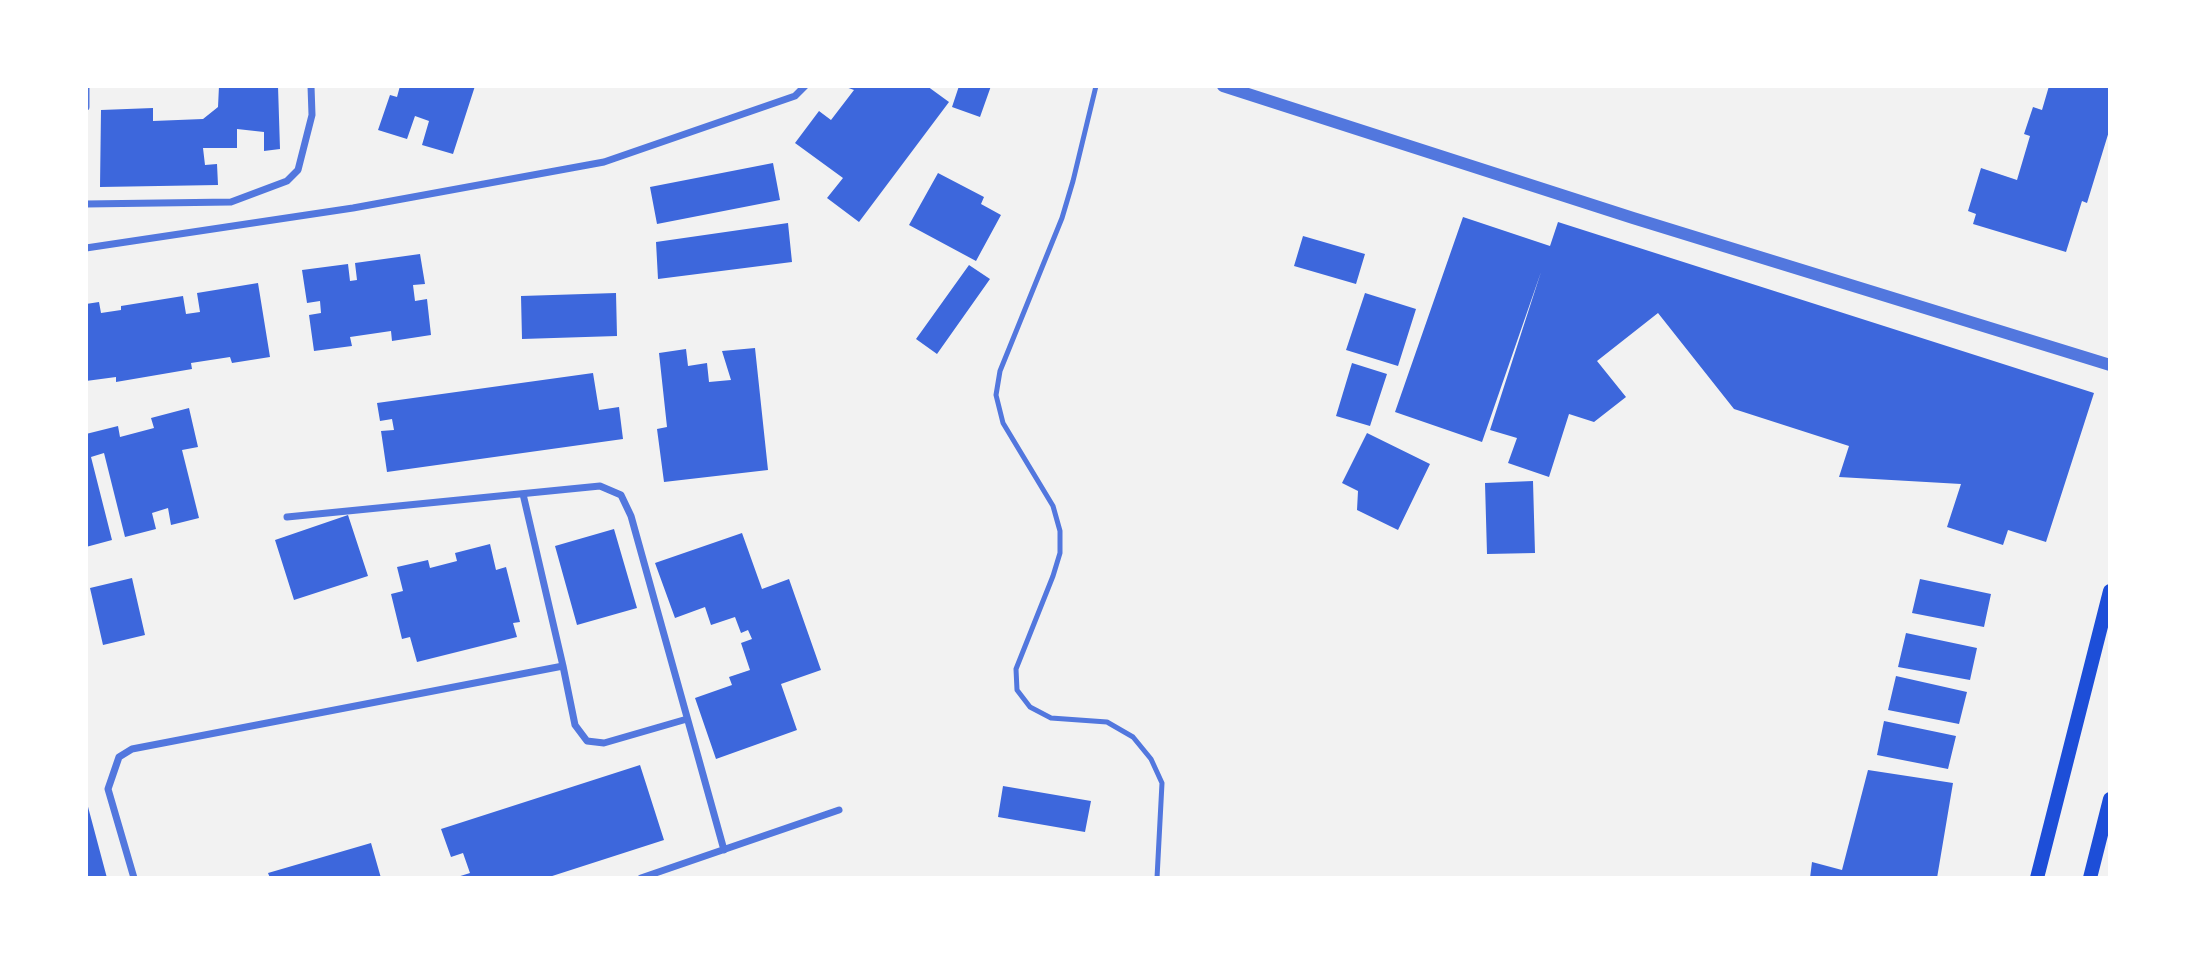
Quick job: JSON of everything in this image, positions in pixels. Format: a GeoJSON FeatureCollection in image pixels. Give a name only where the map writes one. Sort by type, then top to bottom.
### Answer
{"type":"FeatureCollection","features":[{"type":"Feature","properties":{"kind":"main road"},"geometry":{"type":"LineString","coordinates":[[2037,878],[2110,591]]}},
{"type":"Feature","properties":{"kind":"main road"},"geometry":{"type":"LineString","coordinates":[[2090,878],[2110,799]]}},
{"type":"Feature","properties":{"kind":"street"},"geometry":{"type":"LineString","coordinates":[[86,86],[86,107]]}},
{"type":"Feature","properties":{"kind":"street"},"geometry":{"type":"LineString","coordinates":[[86,204],[230,202],[287,181],[298,170],[312,115],[311,86]]}},
{"type":"Feature","properties":{"kind":"street"},"geometry":{"type":"LineString","coordinates":[[86,247],[353,208],[604,162],[795,96],[805,86]]}},
{"type":"Feature","properties":{"kind":"street"},"geometry":{"type":"LineString","coordinates":[[1223,86],[1633,218],[2110,365]]}},
{"type":"Feature","properties":{"kind":"street"},"geometry":{"type":"LineString","coordinates":[[287,517],[600,486],[621,495],[631,516],[724,849]]}},
{"type":"Feature","properties":{"kind":"street"},"geometry":{"type":"LineString","coordinates":[[523,494],[575,725],[587,741],[604,743],[687,719]]}},
{"type":"Feature","properties":{"kind":"street"},"geometry":{"type":"LineString","coordinates":[[134,878],[108,789],[119,757],[132,749],[563,666]]}},
{"type":"Feature","properties":{"kind":"street"},"geometry":{"type":"LineString","coordinates":[[641,878],[839,810]]}},
{"type":"Feature","properties":{"kind":"lane"},"geometry":{"type":"LineString","coordinates":[[1096,86],[1062,218],[1000,371],[996,395],[1003,423],[1053,506],[1060,531],[1060,553],[1053,576],[1016,669],[1017,690],[1030,707],[1051,718],[1107,722],[1133,737],[1151,758],[1162,783],[1157,878]]}},
{"type":"Feature","properties":{"kind":"building"},"geometry":{"type":"Polygon","coordinates":[[[219,86],[278,86],[280,149],[264,151],[264,132],[237,129],[237,148],[203,148],[205,165],[217,164],[218,185],[100,187],[101,110],[153,108],[153,121],[203,119],[218,107],[219,86]]]}},
{"type":"Feature","properties":{"kind":"building"},"geometry":{"type":"Polygon","coordinates":[[[400,86],[475,86],[453,154],[422,145],[429,121],[415,116],[407,139],[378,130],[390,95],[397,97],[400,86]]]}},
{"type":"Feature","properties":{"kind":"building"},"geometry":{"type":"Polygon","coordinates":[[[843,86],[927,86],[949,102],[859,222],[827,198],[843,178],[795,143],[819,111],[831,120],[854,90],[843,86]]]}},
{"type":"Feature","properties":{"kind":"building"},"geometry":{"type":"Polygon","coordinates":[[[959,86],[991,86],[980,117],[952,107],[959,86]]]}},
{"type":"Feature","properties":{"kind":"building"},"geometry":{"type":"Polygon","coordinates":[[[2049,86],[2110,86],[2110,128],[2087,203],[2082,201],[2066,252],[1973,224],[1976,214],[1968,211],[1981,168],[2017,180],[2030,136],[2024,134],[2033,107],[2042,110],[2049,86]]]}},
{"type":"Feature","properties":{"kind":"building"},"geometry":{"type":"Polygon","coordinates":[[[773,163],[780,200],[657,224],[650,187],[773,163]]]}},
{"type":"Feature","properties":{"kind":"building"},"geometry":{"type":"Polygon","coordinates":[[[938,173],[984,197],[981,204],[1001,215],[976,261],[909,225],[938,173]]]}},
{"type":"Feature","properties":{"kind":"building"},"geometry":{"type":"Polygon","coordinates":[[[1463,217],[1550,246],[1558,222],[2094,393],[2046,542],[2008,530],[2003,545],[1947,527],[1961,484],[1839,477],[1849,446],[1734,409],[1658,313],[1597,361],[1626,397],[1594,422],[1569,414],[1549,477],[1508,463],[1517,438],[1490,430],[1541,272],[1482,442],[1395,412],[1463,217]]]}},
{"type":"Feature","properties":{"kind":"building"},"geometry":{"type":"Polygon","coordinates":[[[788,223],[792,262],[658,279],[656,242],[788,223]]]}},
{"type":"Feature","properties":{"kind":"building"},"geometry":{"type":"Polygon","coordinates":[[[1303,236],[1365,254],[1356,284],[1294,266],[1303,236]]]}},
{"type":"Feature","properties":{"kind":"building"},"geometry":{"type":"Polygon","coordinates":[[[420,254],[425,284],[413,285],[415,301],[427,299],[431,335],[392,341],[391,331],[350,337],[352,346],[314,351],[309,315],[321,313],[320,301],[307,303],[302,270],[348,264],[350,281],[357,280],[355,263],[420,254]]]}},
{"type":"Feature","properties":{"kind":"building"},"geometry":{"type":"Polygon","coordinates":[[[969,265],[990,279],[937,354],[916,339],[969,265]]]}},
{"type":"Feature","properties":{"kind":"building"},"geometry":{"type":"Polygon","coordinates":[[[258,283],[270,357],[232,363],[230,357],[191,363],[192,369],[116,382],[116,377],[86,381],[86,304],[99,302],[101,313],[121,310],[121,306],[183,296],[186,314],[200,312],[197,293],[258,283]]]}},
{"type":"Feature","properties":{"kind":"building"},"geometry":{"type":"Polygon","coordinates":[[[616,293],[617,336],[522,339],[521,296],[616,293]]]}},
{"type":"Feature","properties":{"kind":"building"},"geometry":{"type":"Polygon","coordinates":[[[1365,293],[1416,309],[1398,366],[1346,350],[1365,293]]]}},
{"type":"Feature","properties":{"kind":"building"},"geometry":{"type":"Polygon","coordinates":[[[755,348],[768,470],[664,482],[657,429],[667,427],[659,353],[686,349],[688,366],[707,363],[709,382],[731,380],[722,351],[755,348]]]}},
{"type":"Feature","properties":{"kind":"building"},"geometry":{"type":"Polygon","coordinates":[[[1352,363],[1387,374],[1370,426],[1336,416],[1352,363]]]}},
{"type":"Feature","properties":{"kind":"building"},"geometry":{"type":"Polygon","coordinates":[[[593,373],[599,410],[619,407],[623,439],[387,472],[381,431],[394,430],[392,419],[380,421],[377,403],[593,373]]]}},
{"type":"Feature","properties":{"kind":"building"},"geometry":{"type":"Polygon","coordinates":[[[189,408],[198,447],[182,450],[199,518],[171,525],[168,508],[152,513],[156,529],[125,537],[104,453],[91,457],[112,540],[86,547],[86,434],[118,426],[120,437],[154,428],[151,418],[189,408]]]}},
{"type":"Feature","properties":{"kind":"building"},"geometry":{"type":"Polygon","coordinates":[[[1367,433],[1430,464],[1398,530],[1357,510],[1358,491],[1342,483],[1367,433]]]}},
{"type":"Feature","properties":{"kind":"building"},"geometry":{"type":"Polygon","coordinates":[[[1533,481],[1535,553],[1487,554],[1485,483],[1533,481]]]}},
{"type":"Feature","properties":{"kind":"building"},"geometry":{"type":"Polygon","coordinates":[[[348,515],[368,576],[294,600],[275,540],[348,515]]]}},
{"type":"Feature","properties":{"kind":"building"},"geometry":{"type":"Polygon","coordinates":[[[614,529],[637,608],[577,625],[555,546],[614,529]]]}},
{"type":"Feature","properties":{"kind":"building"},"geometry":{"type":"Polygon","coordinates":[[[742,533],[762,589],[789,579],[821,670],[781,684],[797,730],[716,759],[695,698],[732,685],[729,677],[750,670],[741,643],[752,639],[748,630],[741,633],[735,617],[711,625],[705,607],[675,618],[655,563],[742,533]]]}},
{"type":"Feature","properties":{"kind":"building"},"geometry":{"type":"Polygon","coordinates":[[[490,544],[496,570],[506,567],[520,622],[513,623],[517,637],[417,662],[410,637],[402,639],[391,594],[403,591],[397,567],[428,560],[430,568],[457,561],[455,553],[490,544]]]}},
{"type":"Feature","properties":{"kind":"building"},"geometry":{"type":"Polygon","coordinates":[[[132,578],[145,635],[103,645],[90,588],[132,578]]]}},
{"type":"Feature","properties":{"kind":"building"},"geometry":{"type":"Polygon","coordinates":[[[1920,579],[1991,594],[1984,627],[1912,613],[1920,579]]]}},
{"type":"Feature","properties":{"kind":"building"},"geometry":{"type":"Polygon","coordinates":[[[1906,633],[1977,648],[1970,680],[1898,667],[1906,633]]]}},
{"type":"Feature","properties":{"kind":"building"},"geometry":{"type":"Polygon","coordinates":[[[1896,676],[1967,692],[1959,724],[1888,710],[1896,676]]]}},
{"type":"Feature","properties":{"kind":"building"},"geometry":{"type":"Polygon","coordinates":[[[1884,721],[1956,736],[1948,769],[1877,755],[1884,721]]]}},
{"type":"Feature","properties":{"kind":"building"},"geometry":{"type":"Polygon","coordinates":[[[640,765],[664,840],[546,878],[454,878],[470,873],[463,853],[451,857],[441,829],[640,765]]]}},
{"type":"Feature","properties":{"kind":"building"},"geometry":{"type":"Polygon","coordinates":[[[1868,770],[1953,783],[1937,878],[1810,878],[1812,862],[1842,870],[1868,770]]]}},
{"type":"Feature","properties":{"kind":"building"},"geometry":{"type":"Polygon","coordinates":[[[1003,786],[1091,801],[1085,832],[998,817],[1003,786]]]}},
{"type":"Feature","properties":{"kind":"building"},"geometry":{"type":"Polygon","coordinates":[[[87,803],[107,878],[86,878],[87,803]]]}},
{"type":"Feature","properties":{"kind":"building"},"geometry":{"type":"Polygon","coordinates":[[[371,843],[381,878],[270,878],[268,873],[371,843]]]}}]}
